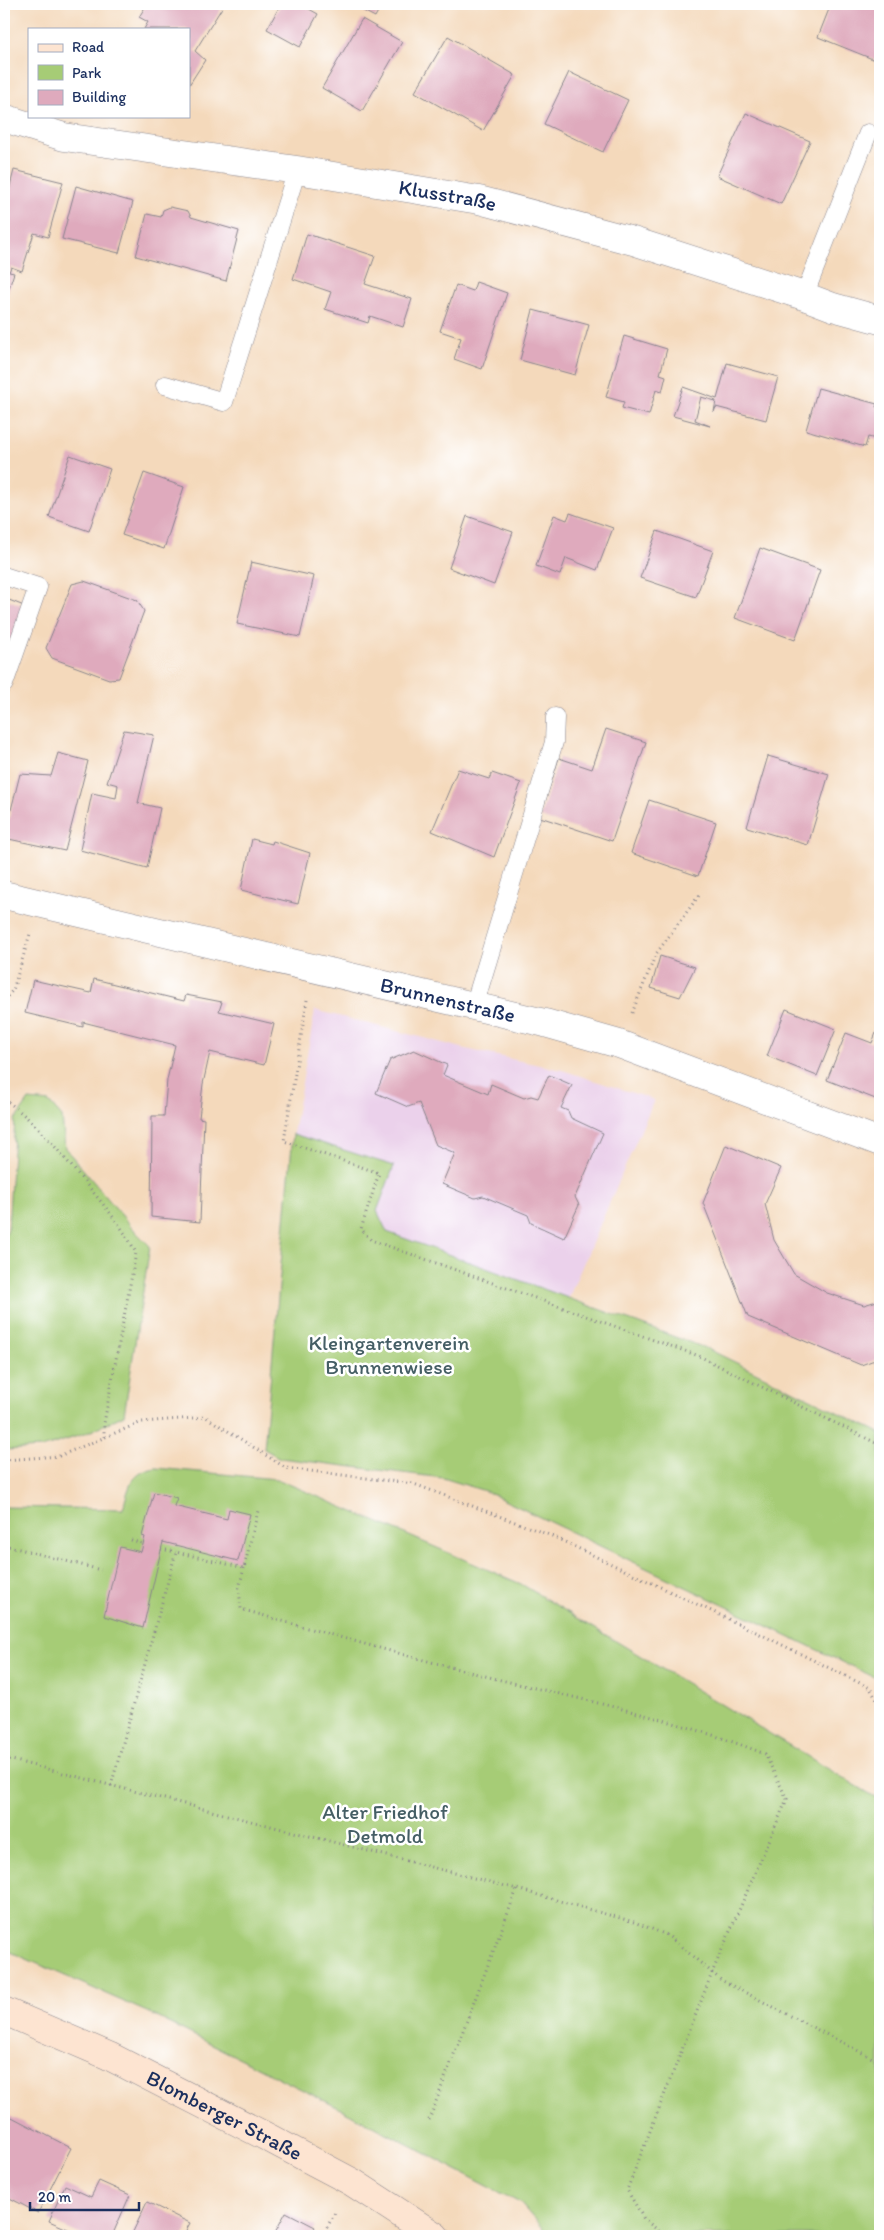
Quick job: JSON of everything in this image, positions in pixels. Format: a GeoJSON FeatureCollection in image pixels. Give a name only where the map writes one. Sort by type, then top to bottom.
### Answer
{"type":"FeatureCollection","features":[{"type":"Feature","properties":{"kind":"street","name":"Klusstraße"},"geometry":{"type":"LineString","coordinates":[[4,118],[64,137],[297,170],[479,200],[633,241],[833,307],[880,320]]}},
{"type":"Feature","properties":{"kind":"street","name":"Brunnenstraße"},"geometry":{"type":"LineString","coordinates":[[4,895],[314,967],[620,1044],[880,1142]]}},
{"type":"Feature","properties":{"kind":"street","name":"Blomberger Straße"},"geometry":{"type":"LineString","coordinates":[[4,2011],[109,2056],[269,2138],[352,2182],[435,2236]]}},
{"type":"Feature","properties":{"kind":"lane"},"geometry":{"type":"LineString","coordinates":[[804,296],[868,132]]}},
{"type":"Feature","properties":{"kind":"lane"},"geometry":{"type":"LineString","coordinates":[[165,385],[224,402],[297,170]]}},
{"type":"Feature","properties":{"kind":"lane"},"geometry":{"type":"LineString","coordinates":[[4,576],[38,587],[4,684]]}},
{"type":"Feature","properties":{"kind":"lane"},"geometry":{"type":"LineString","coordinates":[[474,1006],[554,742],[554,717]]}},
{"type":"Feature","properties":{"kind":"path"},"geometry":{"type":"LineString","coordinates":[[620,1044],[656,954],[700,894]]}},
{"type":"Feature","properties":{"kind":"path"},"geometry":{"type":"LineString","coordinates":[[4,1000],[13,990],[41,905]]}},
{"type":"Feature","properties":{"kind":"path"},"geometry":{"type":"LineString","coordinates":[[314,967],[284,1141],[379,1173],[361,1229],[371,1240],[553,1306],[699,1356],[880,1445]]}},
{"type":"Feature","properties":{"kind":"path"},"geometry":{"type":"LineString","coordinates":[[4,1099],[20,1111],[46,1136],[125,1230],[136,1253],[104,1423],[104,1437]]}},
{"type":"Feature","properties":{"kind":"path"},"geometry":{"type":"LineString","coordinates":[[4,1460],[59,1456],[142,1422],[206,1417],[286,1468],[414,1484],[552,1536],[870,1688],[880,1706]]}},
{"type":"Feature","properties":{"kind":"path"},"geometry":{"type":"LineString","coordinates":[[258,1511],[239,1588],[241,1609],[387,1652],[622,1709],[735,1742],[765,1754],[787,1799],[712,1972],[626,2190],[644,2219],[665,2236]]}},
{"type":"Feature","properties":{"kind":"path"},"geometry":{"type":"LineString","coordinates":[[130,1540],[143,1544]]}},
{"type":"Feature","properties":{"kind":"path"},"geometry":{"type":"LineString","coordinates":[[4,1544],[101,1570]]}},
{"type":"Feature","properties":{"kind":"path"},"geometry":{"type":"LineString","coordinates":[[161,1549],[244,1568]]}},
{"type":"Feature","properties":{"kind":"path"},"geometry":{"type":"LineString","coordinates":[[111,1786],[176,1552]]}},
{"type":"Feature","properties":{"kind":"path"},"geometry":{"type":"LineString","coordinates":[[4,1758],[517,1889],[634,1922],[667,1935],[721,1980],[880,2062]]}},
{"type":"Feature","properties":{"kind":"path"},"geometry":{"type":"LineString","coordinates":[[429,2120],[517,1889]]}},
{"type":"Feature","properties":{"kind":"path"},"geometry":{"type":"LineString","coordinates":[[322,2236],[329,2222]]}},
{"type":"Feature","properties":{"kind":"shaded area"},"geometry":{"type":"Polygon","coordinates":[[[315,1010],[466,1049],[562,1070],[654,1100],[568,1299],[387,1232],[377,1211],[394,1166],[293,1134],[315,1010]]]}},
{"type":"Feature","properties":{"kind":"green space"},"geometry":{"type":"Polygon","coordinates":[[[29,1100],[49,1102],[62,1117],[65,1148],[150,1246],[124,1415],[87,1433],[42,1448],[4,1450],[4,1238],[8,1229],[15,1120],[29,1100]]]}},
{"type":"Feature","properties":{"kind":"green space","name":"Kleingartenverein Brunnenwiese"},"geometry":{"type":"Polygon","coordinates":[[[293,1134],[394,1166],[377,1211],[387,1232],[708,1349],[880,1433],[880,1687],[876,1678],[485,1491],[443,1478],[280,1458],[264,1449],[293,1134]]]}},
{"type":"Feature","properties":{"kind":"green space","name":"Alter Friedhof Detmold"},"geometry":{"type":"Polygon","coordinates":[[[156,1468],[277,1479],[521,1584],[880,1800],[880,2235],[549,2236],[520,2203],[341,2109],[147,2012],[4,1949],[4,1507],[123,1509],[132,1481],[141,1473],[156,1468]]]}},
{"type":"Feature","properties":{"kind":"building"},"geometry":{"type":"Polygon","coordinates":[[[147,4],[219,4],[223,6],[195,51],[205,60],[190,83],[190,28],[145,28],[148,22],[139,17],[147,4]]]}},
{"type":"Feature","properties":{"kind":"building"},"geometry":{"type":"Polygon","coordinates":[[[281,4],[300,4],[318,14],[300,47],[267,29],[281,4]]]}},
{"type":"Feature","properties":{"kind":"building"},"geometry":{"type":"Polygon","coordinates":[[[350,4],[382,4],[375,17],[350,4]]]}},
{"type":"Feature","properties":{"kind":"building"},"geometry":{"type":"Polygon","coordinates":[[[831,4],[880,4],[880,62],[818,37],[831,4]]]}},
{"type":"Feature","properties":{"kind":"building"},"geometry":{"type":"Polygon","coordinates":[[[362,19],[402,42],[362,111],[322,88],[362,19]]]}},
{"type":"Feature","properties":{"kind":"building"},"geometry":{"type":"Polygon","coordinates":[[[448,36],[515,75],[483,131],[415,92],[448,36]]]}},
{"type":"Feature","properties":{"kind":"building"},"geometry":{"type":"Polygon","coordinates":[[[569,72],[628,100],[603,152],[544,124],[569,72]]]}},
{"type":"Feature","properties":{"kind":"building"},"geometry":{"type":"Polygon","coordinates":[[[746,113],[810,141],[781,204],[717,176],[746,113]]]}},
{"type":"Feature","properties":{"kind":"building"},"geometry":{"type":"Polygon","coordinates":[[[14,170],[63,182],[48,237],[34,233],[22,271],[11,267],[9,272],[14,273],[6,297],[4,296],[4,189],[9,190],[14,170]]]}},
{"type":"Feature","properties":{"kind":"building"},"geometry":{"type":"Polygon","coordinates":[[[76,186],[133,202],[119,253],[62,239],[76,186]]]}},
{"type":"Feature","properties":{"kind":"building"},"geometry":{"type":"Polygon","coordinates":[[[170,207],[188,211],[191,217],[239,231],[226,281],[136,256],[147,214],[161,217],[163,210],[170,207]]]}},
{"type":"Feature","properties":{"kind":"building"},"geometry":{"type":"Polygon","coordinates":[[[307,234],[375,256],[365,284],[412,299],[403,327],[370,316],[368,323],[325,309],[331,292],[293,279],[307,234]]]}},
{"type":"Feature","properties":{"kind":"building"},"geometry":{"type":"Polygon","coordinates":[[[476,282],[507,293],[482,369],[454,359],[461,338],[440,331],[456,285],[473,291],[476,282]]]}},
{"type":"Feature","properties":{"kind":"building"},"geometry":{"type":"Polygon","coordinates":[[[533,310],[589,325],[575,375],[520,360],[533,310]]]}},
{"type":"Feature","properties":{"kind":"building"},"geometry":{"type":"Polygon","coordinates":[[[624,336],[667,349],[660,374],[666,376],[662,392],[656,390],[649,415],[622,408],[624,402],[606,397],[624,336]]]}},
{"type":"Feature","properties":{"kind":"building"},"geometry":{"type":"Polygon","coordinates":[[[727,363],[778,377],[766,420],[716,407],[714,412],[716,401],[701,397],[695,420],[710,426],[673,416],[683,387],[717,399],[727,363]]]}},
{"type":"Feature","properties":{"kind":"building"},"geometry":{"type":"Polygon","coordinates":[[[818,388],[877,404],[876,407],[880,408],[880,440],[868,437],[865,447],[806,430],[818,388]]]}},
{"type":"Feature","properties":{"kind":"building"},"geometry":{"type":"Polygon","coordinates":[[[70,455],[110,469],[89,531],[49,517],[70,455]]]}},
{"type":"Feature","properties":{"kind":"building"},"geometry":{"type":"Polygon","coordinates":[[[144,473],[184,487],[164,549],[122,535],[144,473]]]}},
{"type":"Feature","properties":{"kind":"building"},"geometry":{"type":"Polygon","coordinates":[[[570,513],[613,528],[597,570],[566,558],[560,575],[536,566],[554,515],[567,520],[570,513]]]}},
{"type":"Feature","properties":{"kind":"building"},"geometry":{"type":"Polygon","coordinates":[[[467,516],[513,532],[494,585],[449,568],[467,516]]]}},
{"type":"Feature","properties":{"kind":"building"},"geometry":{"type":"Polygon","coordinates":[[[657,531],[713,551],[696,597],[640,578],[657,531]]]}},
{"type":"Feature","properties":{"kind":"building"},"geometry":{"type":"Polygon","coordinates":[[[760,548],[820,570],[795,640],[735,618],[760,548]]]}},
{"type":"Feature","properties":{"kind":"building"},"geometry":{"type":"Polygon","coordinates":[[[251,562],[314,576],[300,637],[237,624],[251,562]]]}},
{"type":"Feature","properties":{"kind":"building"},"geometry":{"type":"Polygon","coordinates":[[[84,581],[137,600],[144,611],[119,678],[109,679],[52,658],[46,648],[72,584],[84,581]]]}},
{"type":"Feature","properties":{"kind":"building"},"geometry":{"type":"Polygon","coordinates":[[[4,598],[24,606],[4,658],[4,598]]]}},
{"type":"Feature","properties":{"kind":"building"},"geometry":{"type":"Polygon","coordinates":[[[606,729],[646,742],[612,841],[540,817],[559,758],[592,769],[606,729]]]}},
{"type":"Feature","properties":{"kind":"building"},"geometry":{"type":"Polygon","coordinates":[[[124,730],[154,735],[138,803],[160,808],[147,868],[80,850],[92,793],[116,798],[118,785],[107,782],[124,730]]]}},
{"type":"Feature","properties":{"kind":"building"},"geometry":{"type":"Polygon","coordinates":[[[58,753],[88,761],[65,851],[4,838],[20,774],[51,776],[58,753]]]}},
{"type":"Feature","properties":{"kind":"building"},"geometry":{"type":"Polygon","coordinates":[[[768,756],[829,774],[808,845],[747,827],[768,756]]]}},
{"type":"Feature","properties":{"kind":"building"},"geometry":{"type":"Polygon","coordinates":[[[458,769],[489,779],[492,773],[521,783],[494,857],[432,831],[458,769]]]}},
{"type":"Feature","properties":{"kind":"building"},"geometry":{"type":"Polygon","coordinates":[[[649,800],[716,822],[698,876],[631,853],[649,800]]]}},
{"type":"Feature","properties":{"kind":"building"},"geometry":{"type":"Polygon","coordinates":[[[252,839],[272,844],[273,841],[310,853],[298,904],[241,890],[252,839]]]}},
{"type":"Feature","properties":{"kind":"building"},"geometry":{"type":"Polygon","coordinates":[[[660,956],[695,967],[680,997],[651,988],[660,956]]]}},
{"type":"Feature","properties":{"kind":"building"},"geometry":{"type":"Polygon","coordinates":[[[94,979],[184,1001],[186,995],[222,1002],[219,1011],[274,1024],[264,1065],[210,1052],[203,1084],[199,1118],[204,1119],[200,1222],[151,1217],[152,1116],[164,1116],[167,1080],[175,1045],[83,1022],[83,1027],[25,1013],[33,980],[91,993],[94,979]]]}},
{"type":"Feature","properties":{"kind":"building"},"geometry":{"type":"Polygon","coordinates":[[[786,1009],[836,1029],[817,1076],[767,1056],[786,1009]]]}},
{"type":"Feature","properties":{"kind":"building"},"geometry":{"type":"Polygon","coordinates":[[[846,1033],[872,1043],[876,1033],[880,1034],[878,1100],[827,1080],[846,1033]]]}},
{"type":"Feature","properties":{"kind":"building"},"geometry":{"type":"Polygon","coordinates":[[[414,1050],[447,1065],[443,1075],[488,1094],[491,1084],[524,1098],[531,1096],[538,1098],[549,1075],[572,1085],[561,1108],[568,1111],[571,1118],[603,1133],[575,1197],[579,1205],[564,1238],[531,1223],[528,1215],[483,1196],[475,1198],[442,1184],[455,1153],[436,1145],[419,1103],[408,1107],[376,1093],[390,1060],[414,1050]]]}},
{"type":"Feature","properties":{"kind":"building"},"geometry":{"type":"Polygon","coordinates":[[[726,1145],[781,1168],[765,1204],[774,1240],[794,1274],[827,1293],[864,1305],[880,1300],[880,1358],[861,1365],[748,1317],[703,1203],[726,1145]]]}},
{"type":"Feature","properties":{"kind":"building"},"geometry":{"type":"Polygon","coordinates":[[[154,1492],[177,1498],[174,1506],[227,1519],[229,1509],[250,1514],[238,1561],[163,1542],[143,1628],[104,1616],[120,1547],[141,1552],[145,1537],[142,1536],[154,1492]]]}},
{"type":"Feature","properties":{"kind":"building"},"geometry":{"type":"Polygon","coordinates":[[[6,2114],[71,2148],[38,2213],[4,2195],[4,2117],[6,2114]]]}},
{"type":"Feature","properties":{"kind":"building"},"geometry":{"type":"Polygon","coordinates":[[[99,2181],[130,2195],[112,2236],[84,2236],[49,2221],[65,2185],[91,2197],[99,2181]]]}},
{"type":"Feature","properties":{"kind":"building"},"geometry":{"type":"Polygon","coordinates":[[[147,2202],[190,2223],[183,2236],[131,2236],[147,2202]]]}},
{"type":"Feature","properties":{"kind":"building"},"geometry":{"type":"Polygon","coordinates":[[[286,2212],[315,2227],[310,2236],[273,2236],[286,2212]]]}}]}
